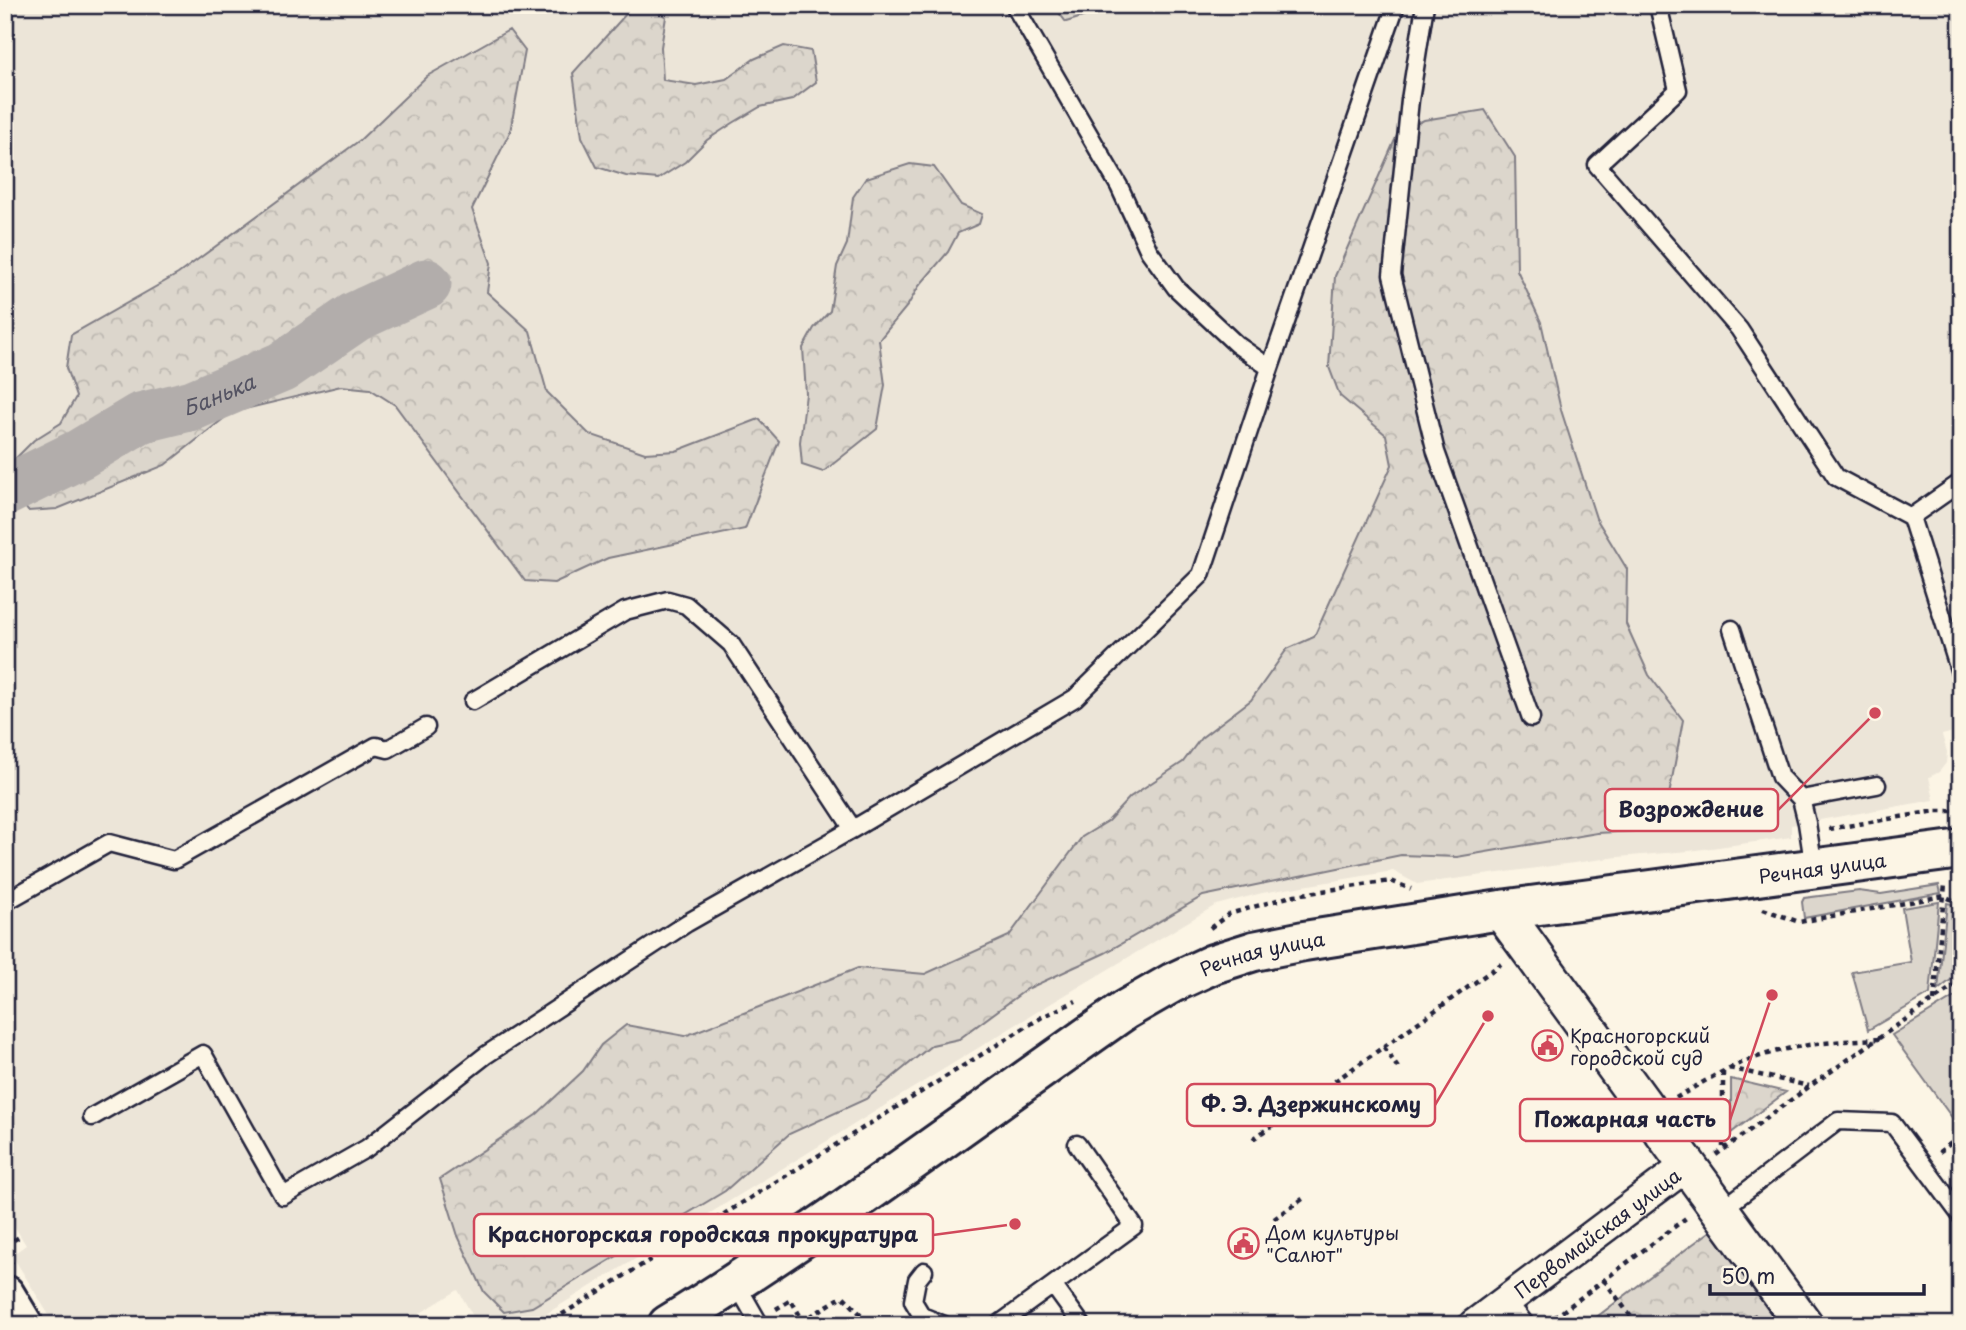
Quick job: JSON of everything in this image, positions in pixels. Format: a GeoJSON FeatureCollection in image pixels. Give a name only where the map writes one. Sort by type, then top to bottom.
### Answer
{"type":"FeatureCollection","features":[{"type":"Feature","properties":{"kind":"main road","name":"Речная улица"},"geometry":{"type":"LineString","coordinates":[[668,1325],[839,1214],[1125,1010],[1172,983],[1213,964],[1254,951],[1355,932],[1961,849]]}},
{"type":"Feature","properties":{"kind":"main road"},"geometry":{"type":"LineString","coordinates":[[5,1295],[23,1325]]}},
{"type":"Feature","properties":{"kind":"street"},"geometry":{"type":"LineString","coordinates":[[1501,910],[1689,1169],[1704,1212],[1804,1325]]}},
{"type":"Feature","properties":{"kind":"street","name":"Первомайская улица"},"geometry":{"type":"LineString","coordinates":[[1474,1325],[1689,1169]]}},
{"type":"Feature","properties":{"kind":"lane"},"geometry":{"type":"LineString","coordinates":[[1013,5],[1119,186],[1149,251],[1176,288],[1236,344],[1270,368]]}},
{"type":"Feature","properties":{"kind":"lane"},"geometry":{"type":"LineString","coordinates":[[92,1116],[203,1054],[283,1196],[367,1148],[486,1055],[687,923],[1075,698],[1201,575],[1396,5]]}},
{"type":"Feature","properties":{"kind":"lane"},"geometry":{"type":"LineString","coordinates":[[1425,5],[1410,100],[1392,275],[1436,452],[1531,718]]}},
{"type":"Feature","properties":{"kind":"lane"},"geometry":{"type":"LineString","coordinates":[[1658,5],[1678,90],[1597,165],[1739,329],[1836,477],[1911,517],[1961,676]]}},
{"type":"Feature","properties":{"kind":"lane"},"geometry":{"type":"LineString","coordinates":[[1911,517],[1961,482]]}},
{"type":"Feature","properties":{"kind":"lane"},"geometry":{"type":"LineString","coordinates":[[473,701],[625,611],[667,600],[686,605],[731,644],[852,829]]}},
{"type":"Feature","properties":{"kind":"lane"},"geometry":{"type":"LineString","coordinates":[[1732,629],[1780,776],[1801,799],[1814,869]]}},
{"type":"Feature","properties":{"kind":"lane"},"geometry":{"type":"LineString","coordinates":[[5,902],[109,843],[174,860],[376,746],[388,749],[426,727]]}},
{"type":"Feature","properties":{"kind":"lane"},"geometry":{"type":"LineString","coordinates":[[1801,799],[1877,785]]}},
{"type":"Feature","properties":{"kind":"lane"},"geometry":{"type":"LineString","coordinates":[[1704,1212],[1838,1121],[1892,1123],[1961,1216]]}},
{"type":"Feature","properties":{"kind":"lane"},"geometry":{"type":"LineString","coordinates":[[998,1325],[1134,1226],[1077,1144]]}},
{"type":"Feature","properties":{"kind":"lane"},"geometry":{"type":"LineString","coordinates":[[924,1271],[917,1280],[913,1301],[922,1316],[944,1325]]}},
{"type":"Feature","properties":{"kind":"lane"},"geometry":{"type":"LineString","coordinates":[[736,1283],[759,1323]]}},
{"type":"Feature","properties":{"kind":"lane"},"geometry":{"type":"LineString","coordinates":[[1053,1285],[1082,1325]]}},
{"type":"Feature","properties":{"kind":"lane"},"geometry":{"type":"LineString","coordinates":[[1507,1300],[1526,1325]]}},
{"type":"Feature","properties":{"kind":"path"},"geometry":{"type":"LineString","coordinates":[[1756,907],[1799,922],[1944,896],[1961,904]]}},
{"type":"Feature","properties":{"kind":"path"},"geometry":{"type":"LineString","coordinates":[[1934,1002],[1944,896]]}},
{"type":"Feature","properties":{"kind":"path"},"geometry":{"type":"LineString","coordinates":[[1253,1139],[1527,946]]}},
{"type":"Feature","properties":{"kind":"path"},"geometry":{"type":"LineString","coordinates":[[1689,1169],[1723,1150],[1961,981]]}},
{"type":"Feature","properties":{"kind":"path"},"geometry":{"type":"LineString","coordinates":[[1669,1102],[1729,1068],[1754,1058],[1824,1042],[1880,1038]]}},
{"type":"Feature","properties":{"kind":"path"},"geometry":{"type":"LineString","coordinates":[[1384,1047],[1400,1071]]}},
{"type":"Feature","properties":{"kind":"path"},"geometry":{"type":"LineString","coordinates":[[1729,1068],[1810,1086]]}},
{"type":"Feature","properties":{"kind":"path"},"geometry":{"type":"LineString","coordinates":[[1723,1072],[1723,1150]]}},
{"type":"Feature","properties":{"kind":"path"},"geometry":{"type":"LineString","coordinates":[[1274,1219],[1304,1198]]}},
{"type":"Feature","properties":{"kind":"path"},"geometry":{"type":"LineString","coordinates":[[1545,1325],[1685,1219],[1704,1212]]}},
{"type":"Feature","properties":{"kind":"path"},"geometry":{"type":"LineString","coordinates":[[5,1245],[20,1236]]}},
{"type":"Feature","properties":{"kind":"path"},"geometry":{"type":"LineString","coordinates":[[1604,1280],[1637,1325]]}},
{"type":"Feature","properties":{"kind":"path"},"geometry":{"type":"LineString","coordinates":[[759,1323],[791,1300],[803,1321],[843,1296],[871,1325]]}},
{"type":"Feature","properties":{"kind":"path"},"geometry":{"type":"LineString","coordinates":[[1733,1325],[1757,1315]]}},
{"type":"Feature","properties":{"kind":"path"},"geometry":{"type":"LineString","coordinates":[[1557,1316],[1563,1325]]}},
{"type":"Feature","properties":{"kind":"shaded area"},"geometry":{"type":"Polygon","coordinates":[[[5,5],[1961,5],[1961,730],[1942,735],[1947,752],[1946,763],[1939,772],[1929,777],[1934,800],[1791,825],[1791,837],[1417,884],[1393,871],[1262,893],[1216,905],[528,1325],[478,1325],[458,1290],[409,1320],[412,1325],[55,1325],[12,1255],[26,1245],[5,1211],[5,5]]]}},
{"type":"Feature","properties":{"kind":"green space"},"geometry":{"type":"Polygon","coordinates":[[[634,5],[649,5],[666,17],[661,47],[663,80],[696,85],[726,79],[754,59],[784,46],[811,51],[816,82],[792,100],[760,107],[733,123],[707,140],[685,162],[658,179],[626,176],[597,167],[582,137],[573,73],[634,5]]]}},
{"type":"Feature","properties":{"kind":"green space"},"geometry":{"type":"Polygon","coordinates":[[[1053,5],[1095,5],[1095,13],[1066,22],[1053,5]]]}},
{"type":"Feature","properties":{"kind":"green space"},"geometry":{"type":"Polygon","coordinates":[[[509,30],[525,51],[510,132],[472,209],[491,263],[487,292],[530,331],[547,392],[589,434],[645,453],[676,451],[759,419],[779,441],[745,529],[608,558],[554,583],[525,581],[395,405],[370,389],[341,386],[232,412],[165,465],[57,509],[28,511],[5,481],[5,469],[34,440],[61,423],[76,397],[66,368],[71,335],[178,274],[360,140],[427,76],[509,30]]]}},
{"type":"Feature","properties":{"kind":"green space"},"geometry":{"type":"Polygon","coordinates":[[[1485,110],[1515,157],[1517,270],[1541,322],[1561,410],[1596,518],[1627,569],[1626,624],[1649,675],[1683,720],[1667,806],[1654,830],[1597,833],[1457,857],[1401,855],[1203,896],[1105,953],[1027,989],[959,1039],[932,1045],[866,1099],[789,1134],[725,1191],[532,1307],[504,1312],[484,1292],[458,1236],[440,1179],[536,1115],[583,1071],[601,1045],[626,1025],[685,1036],[858,968],[925,974],[1009,936],[1082,837],[1108,821],[1130,797],[1183,762],[1201,738],[1251,700],[1287,649],[1314,637],[1392,465],[1386,435],[1340,396],[1329,367],[1335,276],[1398,133],[1424,120],[1485,110]]]}},
{"type":"Feature","properties":{"kind":"green space"},"geometry":{"type":"Polygon","coordinates":[[[910,164],[934,167],[961,205],[982,214],[979,224],[958,233],[948,252],[879,340],[885,385],[877,429],[823,472],[802,465],[800,442],[806,394],[803,348],[814,328],[830,311],[837,266],[847,244],[853,197],[866,178],[910,164]]]}},
{"type":"Feature","properties":{"kind":"green space"},"geometry":{"type":"Polygon","coordinates":[[[1939,885],[1941,893],[1804,918],[1804,898],[1859,891],[1881,894],[1939,885]]]}},
{"type":"Feature","properties":{"kind":"green space"},"geometry":{"type":"Polygon","coordinates":[[[1939,902],[1930,994],[1868,1030],[1852,972],[1911,962],[1902,908],[1939,902]]]}},
{"type":"Feature","properties":{"kind":"green space"},"geometry":{"type":"Polygon","coordinates":[[[1947,903],[1952,904],[1961,938],[1961,972],[1938,990],[1947,903]]]}},
{"type":"Feature","properties":{"kind":"green space"},"geometry":{"type":"Polygon","coordinates":[[[1961,993],[1961,1130],[1892,1035],[1961,993]]]}},
{"type":"Feature","properties":{"kind":"green space"},"geometry":{"type":"Polygon","coordinates":[[[1731,1079],[1786,1092],[1731,1133],[1731,1079]]]}},
{"type":"Feature","properties":{"kind":"green space"},"geometry":{"type":"Polygon","coordinates":[[[1711,1231],[1781,1325],[1586,1325],[1693,1244],[1711,1231]]]}},
{"type":"Feature","properties":{"kind":"waterway","name":"Банька"},"geometry":{"type":"LineString","coordinates":[[5,491],[80,454],[140,418],[193,405],[282,367],[355,317],[426,284]]}},
{"type":"Feature","properties":{"kind":"place","name":"Возрождение"},"geometry":{"type":"Point","coordinates":[1875,713]}},
{"type":"Feature","properties":{"kind":"place","name":"Пожарная часть"},"geometry":{"type":"Point","coordinates":[1772,995]}},
{"type":"Feature","properties":{"kind":"place","name":"Ф. Э. Дзержинскому"},"geometry":{"type":"Point","coordinates":[1488,1016]}},
{"type":"Feature","properties":{"kind":"place","name":"Красногорский городской суд"},"geometry":{"type":"Point","coordinates":[1547,1046]}},
{"type":"Feature","properties":{"kind":"place","name":"Красногорская городская прокуратура"},"geometry":{"type":"Point","coordinates":[1015,1224]}},
{"type":"Feature","properties":{"kind":"place","name":"Дом культуры \"Салют\""},"geometry":{"type":"Point","coordinates":[1243,1243]}}]}
